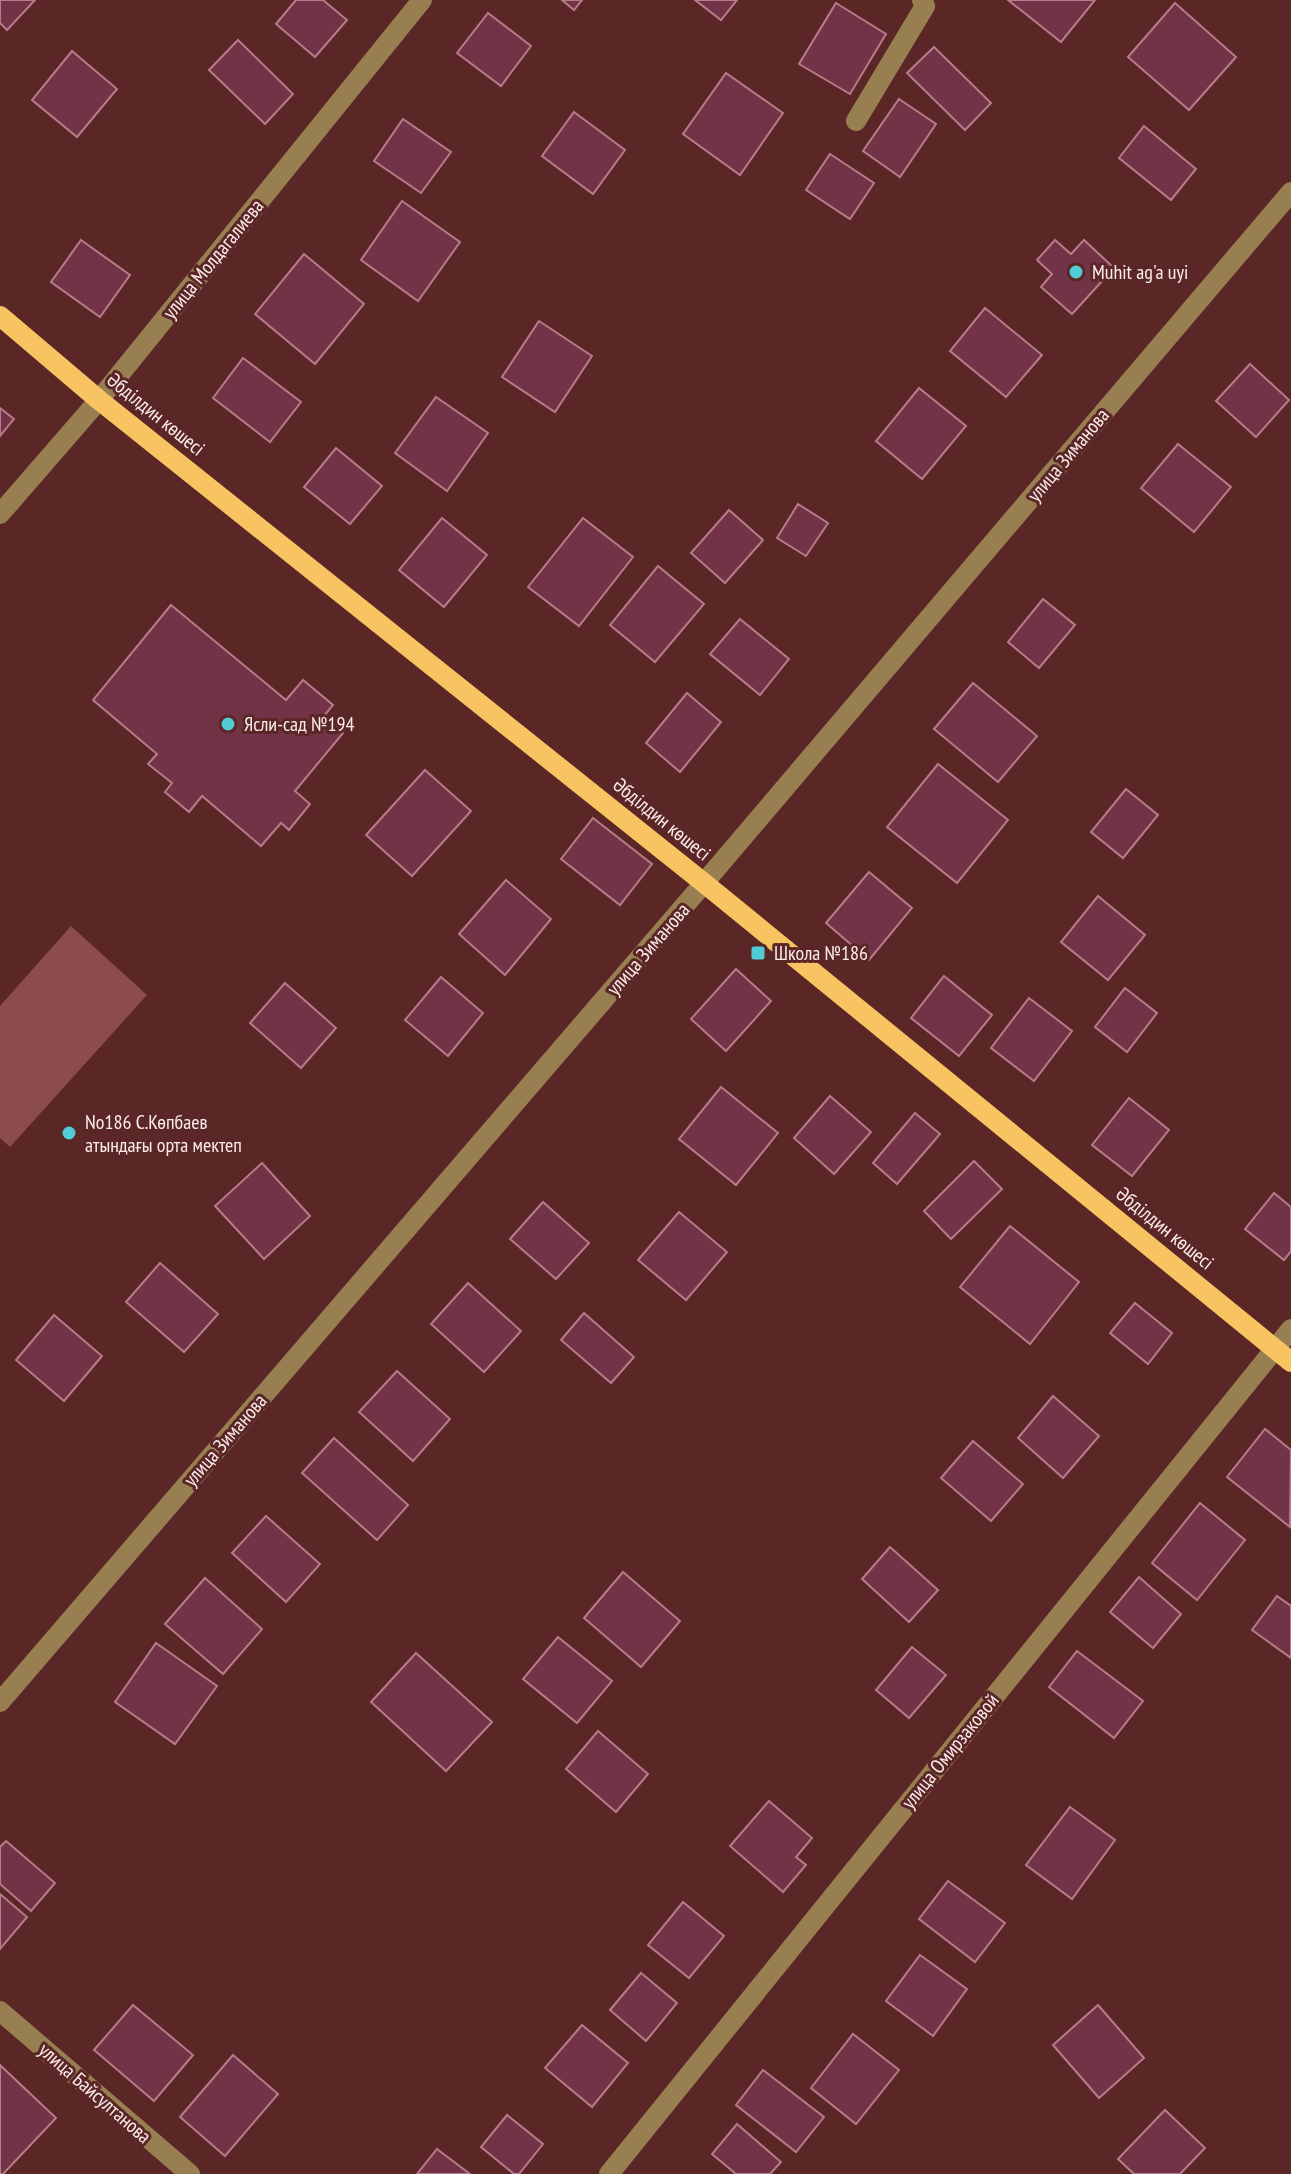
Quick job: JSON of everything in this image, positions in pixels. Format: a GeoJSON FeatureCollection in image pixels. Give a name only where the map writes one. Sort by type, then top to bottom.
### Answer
{"type":"FeatureCollection","features":[{"type":"Feature","properties":{"kind":"main road","name":"Әбділдин көшесі"},"geometry":{"type":"LineString","coordinates":[[0,316],[99,400],[704,883],[1283,1355]]}},
{"type":"Feature","properties":{"kind":"street","name":"улица Молдагалиева"},"geometry":{"type":"LineString","coordinates":[[0,514],[99,400],[422,0]]}},
{"type":"Feature","properties":{"kind":"street"},"geometry":{"type":"LineString","coordinates":[[856,121],[925,6],[922,0]]}},
{"type":"Feature","properties":{"kind":"street","name":"улица Зиманова"},"geometry":{"type":"LineString","coordinates":[[0,1702],[704,883],[1291,192]]}},
{"type":"Feature","properties":{"kind":"street","name":"улица Омирзаковой"},"geometry":{"type":"LineString","coordinates":[[609,2174],[1283,1355],[1291,1329]]}},
{"type":"Feature","properties":{"kind":"street","name":"улица Байсултанова"},"geometry":{"type":"LineString","coordinates":[[0,2011],[190,2174]]}},
{"type":"Feature","properties":{"kind":"shaded area"},"geometry":{"type":"Polygon","coordinates":[[[71,926],[147,995],[10,1147],[0,1138],[0,1006],[71,926]]]}},
{"type":"Feature","properties":{"kind":"building"},"geometry":{"type":"Polygon","coordinates":[[[0,0],[35,0],[7,30],[0,23],[0,0]]]}},
{"type":"Feature","properties":{"kind":"building"},"geometry":{"type":"Polygon","coordinates":[[[296,0],[323,0],[347,20],[315,57],[276,24],[296,0]]]}},
{"type":"Feature","properties":{"kind":"building"},"geometry":{"type":"Polygon","coordinates":[[[562,0],[582,0],[574,10],[562,0]]]}},
{"type":"Feature","properties":{"kind":"building"},"geometry":{"type":"Polygon","coordinates":[[[695,0],[737,0],[721,20],[695,0]]]}},
{"type":"Feature","properties":{"kind":"building"},"geometry":{"type":"Polygon","coordinates":[[[1008,0],[1095,0],[1061,42],[1008,0]]]}},
{"type":"Feature","properties":{"kind":"building"},"geometry":{"type":"Polygon","coordinates":[[[836,3],[886,34],[850,94],[799,64],[836,3]]]}},
{"type":"Feature","properties":{"kind":"building"},"geometry":{"type":"Polygon","coordinates":[[[1175,3],[1236,57],[1189,110],[1128,57],[1175,3]]]}},
{"type":"Feature","properties":{"kind":"building"},"geometry":{"type":"Polygon","coordinates":[[[488,13],[531,46],[501,86],[457,53],[488,13]]]}},
{"type":"Feature","properties":{"kind":"building"},"geometry":{"type":"Polygon","coordinates":[[[238,40],[293,94],[265,124],[209,70],[238,40]]]}},
{"type":"Feature","properties":{"kind":"building"},"geometry":{"type":"Polygon","coordinates":[[[934,47],[991,103],[965,130],[907,73],[934,47]]]}},
{"type":"Feature","properties":{"kind":"building"},"geometry":{"type":"Polygon","coordinates":[[[72,51],[117,89],[77,137],[32,100],[72,51]]]}},
{"type":"Feature","properties":{"kind":"building"},"geometry":{"type":"Polygon","coordinates":[[[726,73],[783,113],[740,175],[683,134],[726,73]]]}},
{"type":"Feature","properties":{"kind":"building"},"geometry":{"type":"Polygon","coordinates":[[[899,99],[936,124],[900,177],[863,151],[899,99]]]}},
{"type":"Feature","properties":{"kind":"building"},"geometry":{"type":"Polygon","coordinates":[[[574,112],[625,150],[593,194],[542,156],[574,112]]]}},
{"type":"Feature","properties":{"kind":"building"},"geometry":{"type":"Polygon","coordinates":[[[403,119],[451,152],[421,193],[374,161],[403,119]]]}},
{"type":"Feature","properties":{"kind":"building"},"geometry":{"type":"Polygon","coordinates":[[[1144,126],[1196,169],[1171,200],[1119,158],[1144,126]]]}},
{"type":"Feature","properties":{"kind":"building"},"geometry":{"type":"Polygon","coordinates":[[[830,154],[874,183],[850,219],[806,190],[830,154]]]}},
{"type":"Feature","properties":{"kind":"building"},"geometry":{"type":"Polygon","coordinates":[[[402,201],[460,242],[418,301],[361,260],[402,201]]]}},
{"type":"Feature","properties":{"kind":"building"},"geometry":{"type":"Polygon","coordinates":[[[81,240],[130,275],[100,317],[51,282],[81,240]]]}},
{"type":"Feature","properties":{"kind":"building"},"geometry":{"type":"Polygon","coordinates":[[[1055,240],[1071,254],[1084,240],[1114,268],[1072,314],[1041,287],[1052,274],[1037,260],[1055,240]]]}},
{"type":"Feature","properties":{"kind":"building"},"geometry":{"type":"Polygon","coordinates":[[[304,254],[364,304],[315,364],[255,314],[304,254]]]}},
{"type":"Feature","properties":{"kind":"building"},"geometry":{"type":"Polygon","coordinates":[[[985,308],[1042,355],[1006,397],[950,351],[985,308]]]}},
{"type":"Feature","properties":{"kind":"building"},"geometry":{"type":"Polygon","coordinates":[[[539,321],[592,356],[555,412],[502,377],[539,321]]]}},
{"type":"Feature","properties":{"kind":"building"},"geometry":{"type":"Polygon","coordinates":[[[243,358],[301,402],[270,442],[213,398],[243,358]]]}},
{"type":"Feature","properties":{"kind":"building"},"geometry":{"type":"Polygon","coordinates":[[[1250,364],[1289,400],[1256,437],[1216,401],[1250,364]]]}},
{"type":"Feature","properties":{"kind":"building"},"geometry":{"type":"Polygon","coordinates":[[[919,388],[966,426],[922,479],[876,441],[919,388]]]}},
{"type":"Feature","properties":{"kind":"building"},"geometry":{"type":"Polygon","coordinates":[[[436,397],[488,433],[447,491],[395,453],[436,397]]]}},
{"type":"Feature","properties":{"kind":"building"},"geometry":{"type":"Polygon","coordinates":[[[0,408],[14,419],[0,436],[0,408]]]}},
{"type":"Feature","properties":{"kind":"building"},"geometry":{"type":"Polygon","coordinates":[[[1178,444],[1231,487],[1194,532],[1141,488],[1178,444]]]}},
{"type":"Feature","properties":{"kind":"building"},"geometry":{"type":"Polygon","coordinates":[[[336,448],[382,486],[350,524],[304,487],[336,448]]]}},
{"type":"Feature","properties":{"kind":"building"},"geometry":{"type":"Polygon","coordinates":[[[798,504],[828,523],[806,556],[777,538],[798,504]]]}},
{"type":"Feature","properties":{"kind":"building"},"geometry":{"type":"Polygon","coordinates":[[[729,510],[763,540],[725,583],[691,553],[729,510]]]}},
{"type":"Feature","properties":{"kind":"building"},"geometry":{"type":"Polygon","coordinates":[[[442,518],[487,555],[444,607],[399,570],[442,518]]]}},
{"type":"Feature","properties":{"kind":"building"},"geometry":{"type":"Polygon","coordinates":[[[583,518],[633,557],[579,626],[528,587],[583,518]]]}},
{"type":"Feature","properties":{"kind":"building"},"geometry":{"type":"Polygon","coordinates":[[[658,566],[704,604],[655,662],[610,625],[658,566]]]}},
{"type":"Feature","properties":{"kind":"building"},"geometry":{"type":"Polygon","coordinates":[[[1043,599],[1075,625],[1039,668],[1008,642],[1043,599]]]}},
{"type":"Feature","properties":{"kind":"building","name":"Ясли-сад №194"},"geometry":{"type":"Polygon","coordinates":[[[171,605],[286,700],[303,680],[333,705],[324,716],[343,733],[295,791],[310,804],[289,830],[281,823],[261,846],[202,796],[189,812],[165,792],[172,783],[148,764],[157,754],[93,700],[171,605]]]}},
{"type":"Feature","properties":{"kind":"building"},"geometry":{"type":"Polygon","coordinates":[[[740,619],[789,659],[760,695],[710,654],[740,619]]]}},
{"type":"Feature","properties":{"kind":"building"},"geometry":{"type":"Polygon","coordinates":[[[973,683],[1037,736],[998,782],[934,729],[973,683]]]}},
{"type":"Feature","properties":{"kind":"building"},"geometry":{"type":"Polygon","coordinates":[[[687,693],[721,722],[680,772],[646,743],[687,693]]]}},
{"type":"Feature","properties":{"kind":"building"},"geometry":{"type":"Polygon","coordinates":[[[938,764],[1008,820],[957,883],[887,827],[938,764]]]}},
{"type":"Feature","properties":{"kind":"building"},"geometry":{"type":"Polygon","coordinates":[[[425,770],[471,811],[412,876],[366,835],[425,770]]]}},
{"type":"Feature","properties":{"kind":"building"},"geometry":{"type":"Polygon","coordinates":[[[1126,789],[1158,815],[1123,858],[1091,832],[1126,789]]]}},
{"type":"Feature","properties":{"kind":"building"},"geometry":{"type":"Polygon","coordinates":[[[593,818],[652,864],[620,905],[561,859],[593,818]]]}},
{"type":"Feature","properties":{"kind":"building"},"geometry":{"type":"Polygon","coordinates":[[[869,872],[912,908],[869,960],[826,923],[869,872]]]}},
{"type":"Feature","properties":{"kind":"building"},"geometry":{"type":"Polygon","coordinates":[[[506,880],[551,919],[505,975],[459,934],[506,880]]]}},
{"type":"Feature","properties":{"kind":"building"},"geometry":{"type":"Polygon","coordinates":[[[1098,896],[1145,935],[1108,980],[1061,942],[1098,896]]]}},
{"type":"Feature","properties":{"kind":"building"},"geometry":{"type":"Polygon","coordinates":[[[736,969],[771,1001],[726,1051],[691,1019],[736,969]]]}},
{"type":"Feature","properties":{"kind":"building"},"geometry":{"type":"Polygon","coordinates":[[[944,976],[992,1015],[959,1056],[911,1018],[944,976]]]}},
{"type":"Feature","properties":{"kind":"building"},"geometry":{"type":"Polygon","coordinates":[[[441,977],[483,1013],[448,1056],[405,1020],[441,977]]]}},
{"type":"Feature","properties":{"kind":"building"},"geometry":{"type":"Polygon","coordinates":[[[285,983],[336,1028],[301,1068],[250,1023],[285,983]]]}},
{"type":"Feature","properties":{"kind":"building"},"geometry":{"type":"Polygon","coordinates":[[[1125,988],[1157,1013],[1127,1052],[1095,1027],[1125,988]]]}},
{"type":"Feature","properties":{"kind":"building"},"geometry":{"type":"Polygon","coordinates":[[[1029,998],[1072,1031],[1034,1081],[991,1048],[1029,998]]]}},
{"type":"Feature","properties":{"kind":"building"},"geometry":{"type":"Polygon","coordinates":[[[721,1087],[778,1133],[736,1185],[679,1139],[721,1087]]]}},
{"type":"Feature","properties":{"kind":"building"},"geometry":{"type":"Polygon","coordinates":[[[830,1096],[871,1132],[834,1174],[794,1138],[830,1096]]]}},
{"type":"Feature","properties":{"kind":"building"},"geometry":{"type":"Polygon","coordinates":[[[1129,1098],[1169,1130],[1132,1176],[1092,1145],[1129,1098]]]}},
{"type":"Feature","properties":{"kind":"building"},"geometry":{"type":"Polygon","coordinates":[[[915,1113],[940,1134],[897,1184],[873,1163],[915,1113]]]}},
{"type":"Feature","properties":{"kind":"building"},"geometry":{"type":"Polygon","coordinates":[[[974,1161],[1002,1189],[951,1239],[924,1211],[974,1161]]]}},
{"type":"Feature","properties":{"kind":"building"},"geometry":{"type":"Polygon","coordinates":[[[262,1163],[310,1216],[264,1259],[215,1206],[262,1163]]]}},
{"type":"Feature","properties":{"kind":"building"},"geometry":{"type":"Polygon","coordinates":[[[1274,1193],[1291,1207],[1291,1251],[1284,1260],[1245,1229],[1274,1193]]]}},
{"type":"Feature","properties":{"kind":"building"},"geometry":{"type":"Polygon","coordinates":[[[543,1202],[589,1243],[556,1279],[510,1239],[543,1202]]]}},
{"type":"Feature","properties":{"kind":"building"},"geometry":{"type":"Polygon","coordinates":[[[679,1212],[727,1252],[686,1300],[638,1260],[679,1212]]]}},
{"type":"Feature","properties":{"kind":"building"},"geometry":{"type":"Polygon","coordinates":[[[1010,1226],[1079,1282],[1030,1344],[960,1287],[1010,1226]]]}},
{"type":"Feature","properties":{"kind":"building"},"geometry":{"type":"Polygon","coordinates":[[[160,1263],[218,1314],[184,1352],[126,1302],[160,1263]]]}},
{"type":"Feature","properties":{"kind":"building"},"geometry":{"type":"Polygon","coordinates":[[[468,1283],[521,1331],[484,1372],[431,1324],[468,1283]]]}},
{"type":"Feature","properties":{"kind":"building"},"geometry":{"type":"Polygon","coordinates":[[[1135,1303],[1172,1333],[1148,1364],[1110,1333],[1135,1303]]]}},
{"type":"Feature","properties":{"kind":"building"},"geometry":{"type":"Polygon","coordinates":[[[584,1313],[634,1357],[611,1383],[561,1340],[584,1313]]]}},
{"type":"Feature","properties":{"kind":"building"},"geometry":{"type":"Polygon","coordinates":[[[54,1315],[102,1356],[64,1401],[16,1360],[54,1315]]]}},
{"type":"Feature","properties":{"kind":"building"},"geometry":{"type":"Polygon","coordinates":[[[397,1371],[450,1419],[413,1461],[359,1412],[397,1371]]]}},
{"type":"Feature","properties":{"kind":"building"},"geometry":{"type":"Polygon","coordinates":[[[1053,1396],[1099,1436],[1063,1478],[1018,1438],[1053,1396]]]}},
{"type":"Feature","properties":{"kind":"building"},"geometry":{"type":"Polygon","coordinates":[[[1265,1429],[1291,1450],[1290,1527],[1227,1477],[1265,1429]]]}},
{"type":"Feature","properties":{"kind":"building"},"geometry":{"type":"Polygon","coordinates":[[[334,1438],[408,1505],[377,1540],[302,1473],[334,1438]]]}},
{"type":"Feature","properties":{"kind":"building"},"geometry":{"type":"Polygon","coordinates":[[[973,1441],[1023,1484],[991,1521],[941,1478],[973,1441]]]}},
{"type":"Feature","properties":{"kind":"building"},"geometry":{"type":"Polygon","coordinates":[[[1200,1503],[1245,1540],[1197,1600],[1152,1563],[1200,1503]]]}},
{"type":"Feature","properties":{"kind":"building"},"geometry":{"type":"Polygon","coordinates":[[[266,1516],[320,1564],[286,1602],[232,1553],[266,1516]]]}},
{"type":"Feature","properties":{"kind":"building"},"geometry":{"type":"Polygon","coordinates":[[[890,1547],[938,1590],[909,1622],[862,1579],[890,1547]]]}},
{"type":"Feature","properties":{"kind":"building"},"geometry":{"type":"Polygon","coordinates":[[[623,1572],[680,1621],[641,1667],[584,1618],[623,1572]]]}},
{"type":"Feature","properties":{"kind":"building"},"geometry":{"type":"Polygon","coordinates":[[[1139,1577],[1181,1614],[1153,1648],[1110,1612],[1139,1577]]]}},
{"type":"Feature","properties":{"kind":"building"},"geometry":{"type":"Polygon","coordinates":[[[205,1578],[262,1629],[223,1674],[165,1624],[205,1578]]]}},
{"type":"Feature","properties":{"kind":"building"},"geometry":{"type":"Polygon","coordinates":[[[1277,1596],[1291,1606],[1291,1658],[1252,1630],[1277,1596]]]}},
{"type":"Feature","properties":{"kind":"building"},"geometry":{"type":"Polygon","coordinates":[[[558,1637],[612,1681],[577,1723],[523,1679],[558,1637]]]}},
{"type":"Feature","properties":{"kind":"building"},"geometry":{"type":"Polygon","coordinates":[[[156,1643],[217,1686],[175,1744],[115,1702],[156,1643]]]}},
{"type":"Feature","properties":{"kind":"building"},"geometry":{"type":"Polygon","coordinates":[[[912,1647],[946,1675],[909,1718],[876,1690],[912,1647]]]}},
{"type":"Feature","properties":{"kind":"building"},"geometry":{"type":"Polygon","coordinates":[[[1077,1651],[1143,1701],[1114,1738],[1049,1687],[1077,1651]]]}},
{"type":"Feature","properties":{"kind":"building"},"geometry":{"type":"Polygon","coordinates":[[[416,1653],[492,1722],[446,1771],[371,1702],[416,1653]]]}},
{"type":"Feature","properties":{"kind":"building"},"geometry":{"type":"Polygon","coordinates":[[[598,1731],[648,1774],[616,1812],[566,1769],[598,1731]]]}},
{"type":"Feature","properties":{"kind":"building"},"geometry":{"type":"Polygon","coordinates":[[[769,1801],[812,1838],[796,1857],[806,1865],[783,1892],[730,1846],[769,1801]]]}},
{"type":"Feature","properties":{"kind":"building"},"geometry":{"type":"Polygon","coordinates":[[[1070,1807],[1115,1840],[1072,1899],[1026,1865],[1070,1807]]]}},
{"type":"Feature","properties":{"kind":"building"},"geometry":{"type":"Polygon","coordinates":[[[6,1841],[55,1883],[31,1911],[0,1884],[0,1847],[6,1841]]]}},
{"type":"Feature","properties":{"kind":"building"},"geometry":{"type":"Polygon","coordinates":[[[948,1881],[1005,1923],[975,1962],[919,1919],[948,1881]]]}},
{"type":"Feature","properties":{"kind":"building"},"geometry":{"type":"Polygon","coordinates":[[[0,1894],[27,1917],[0,1949],[0,1894]]]}},
{"type":"Feature","properties":{"kind":"building"},"geometry":{"type":"Polygon","coordinates":[[[683,1902],[724,1936],[689,1978],[648,1945],[683,1902]]]}},
{"type":"Feature","properties":{"kind":"building"},"geometry":{"type":"Polygon","coordinates":[[[920,1955],[967,1989],[933,2036],[886,2001],[920,1955]]]}},
{"type":"Feature","properties":{"kind":"building"},"geometry":{"type":"Polygon","coordinates":[[[641,1973],[677,2003],[646,2041],[610,2010],[641,1973]]]}},
{"type":"Feature","properties":{"kind":"building"},"geometry":{"type":"Polygon","coordinates":[[[133,2005],[193,2055],[154,2101],[94,2050],[133,2005]]]}},
{"type":"Feature","properties":{"kind":"building"},"geometry":{"type":"Polygon","coordinates":[[[1098,2005],[1144,2058],[1099,2098],[1053,2045],[1098,2005]]]}},
{"type":"Feature","properties":{"kind":"building"},"geometry":{"type":"Polygon","coordinates":[[[582,2025],[628,2063],[592,2107],[545,2068],[582,2025]]]}},
{"type":"Feature","properties":{"kind":"building"},"geometry":{"type":"Polygon","coordinates":[[[853,2034],[899,2070],[856,2124],[811,2088],[853,2034]]]}},
{"type":"Feature","properties":{"kind":"building"},"geometry":{"type":"Polygon","coordinates":[[[233,2055],[278,2094],[225,2156],[180,2117],[233,2055]]]}},
{"type":"Feature","properties":{"kind":"building"},"geometry":{"type":"Polygon","coordinates":[[[0,2065],[56,2118],[3,2174],[0,2174],[0,2065]]]}},
{"type":"Feature","properties":{"kind":"building"},"geometry":{"type":"Polygon","coordinates":[[[763,2070],[824,2117],[796,2152],[736,2105],[763,2070]]]}},
{"type":"Feature","properties":{"kind":"building"},"geometry":{"type":"Polygon","coordinates":[[[1165,2110],[1205,2148],[1180,2174],[1134,2174],[1118,2159],[1165,2110]]]}},
{"type":"Feature","properties":{"kind":"building"},"geometry":{"type":"Polygon","coordinates":[[[507,2115],[543,2144],[519,2174],[514,2174],[481,2147],[507,2115]]]}},
{"type":"Feature","properties":{"kind":"building"},"geometry":{"type":"Polygon","coordinates":[[[737,2124],[781,2162],[770,2174],[736,2174],[712,2154],[737,2124]]]}},
{"type":"Feature","properties":{"kind":"building"},"geometry":{"type":"Polygon","coordinates":[[[437,2149],[470,2174],[417,2174],[437,2149]]]}},
{"type":"Feature","properties":{"kind":"place","name":"Muhit ag'a uyi"},"geometry":{"type":"Point","coordinates":[1076,272]}},
{"type":"Feature","properties":{"kind":"place","name":"Ясли-сад №194"},"geometry":{"type":"Point","coordinates":[228,724]}},
{"type":"Feature","properties":{"kind":"place","name":"Школа №186"},"geometry":{"type":"Point","coordinates":[758,953]}},
{"type":"Feature","properties":{"kind":"place","name":"No186 С.Көпбаев атындағы орта мектеп"},"geometry":{"type":"Point","coordinates":[69,1133]}}]}
